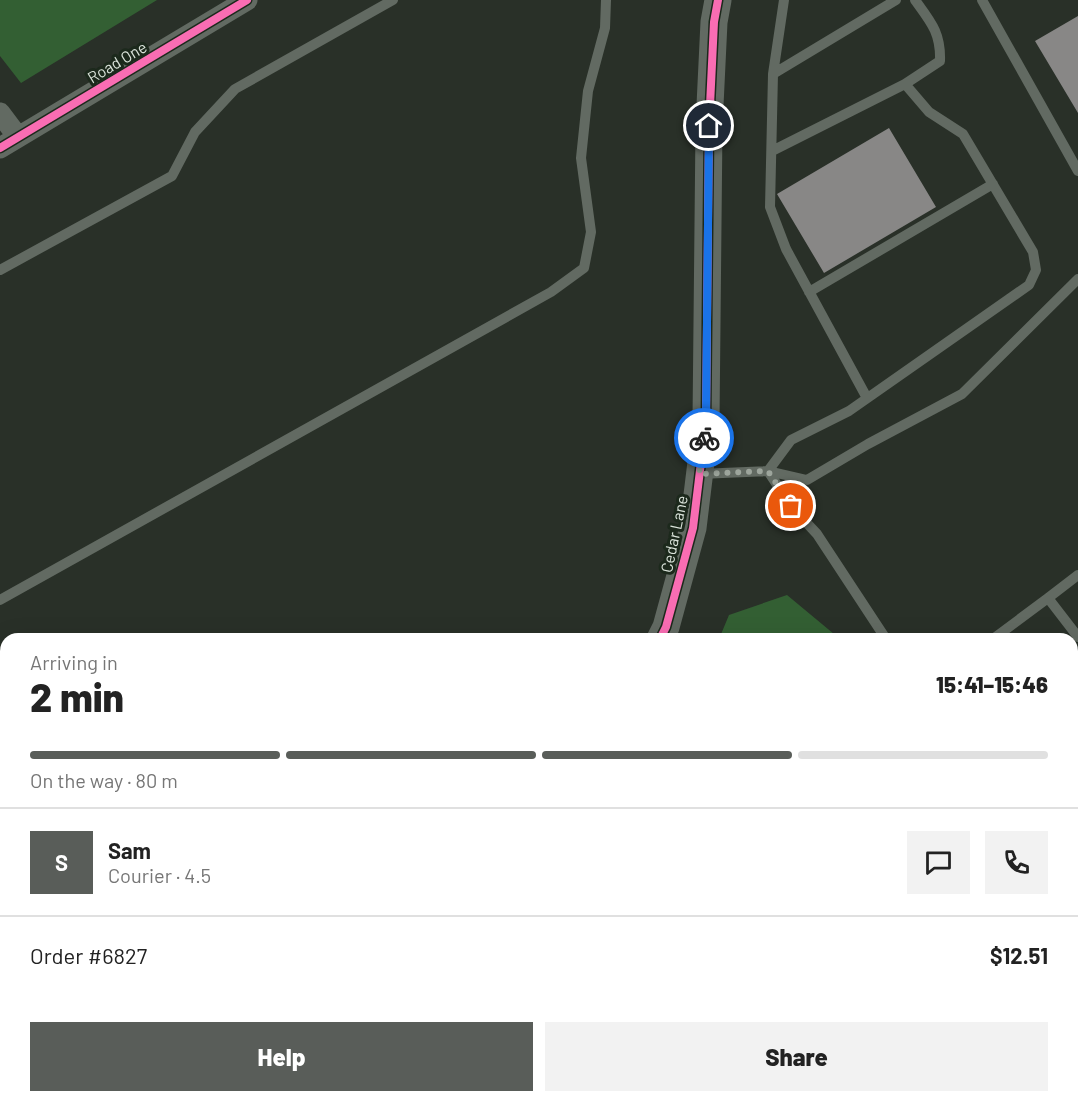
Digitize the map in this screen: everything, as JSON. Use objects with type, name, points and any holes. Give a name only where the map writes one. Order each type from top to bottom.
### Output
[{"type":"street","name":"Road One","points":[[9,143],[247,0]]},
{"type":"street","name":"Cedar Lane","points":[[663,633],[693,528],[706,421],[709,126],[714,22],[718,0]]},
{"type":"street","points":[[0,113],[9,143]]},
{"type":"lane","points":[[0,270],[172,176],[195,132],[235,89],[393,0]]},
{"type":"lane","points":[[0,600],[551,292],[584,268],[591,232],[581,158],[588,92],[605,28],[606,0]]},
{"type":"lane","points":[[784,0],[773,74],[770,207],[786,249],[867,398]]},
{"type":"lane","points":[[773,74],[896,0]]},
{"type":"lane","points":[[772,151],[905,84],[940,62],[941,45],[935,28],[915,0]]},
{"type":"lane","points":[[982,0],[1078,171]]},
{"type":"lane","points":[[768,471],[791,440],[849,411],[1029,285],[1036,270],[1032,252],[963,134],[929,112],[905,84]]},
{"type":"lane","points":[[809,292],[993,184]]},
{"type":"lane","points":[[699,474],[768,471],[807,480],[868,444],[962,394],[1078,279]]},
{"type":"lane","points":[[768,471],[791,506],[817,534],[882,633]]},
{"type":"lane","points":[[1001,633],[1078,575]]},
{"type":"lane","points":[[1048,598],[1075,633]]},
{"type":"green space","points":[[0,0],[157,0],[21,83],[0,56]]},
{"type":"green space","points":[[787,595],[833,633],[722,633],[729,615]]},
{"type":"building","points":[[1078,16],[1078,113],[1035,41]]},
{"type":"building","points":[[889,128],[936,207],[824,273],[777,194]]},
{"type":"cycle path","points":[[0,148],[247,0]]},
{"type":"cycle path","points":[[663,633],[693,528],[706,421],[709,126],[714,22],[718,0]]},
{"type":"way so far","points":[[704,438],[699,474],[768,471],[791,506]]},
{"type":"route","points":[[704,438],[709,126]]}]
